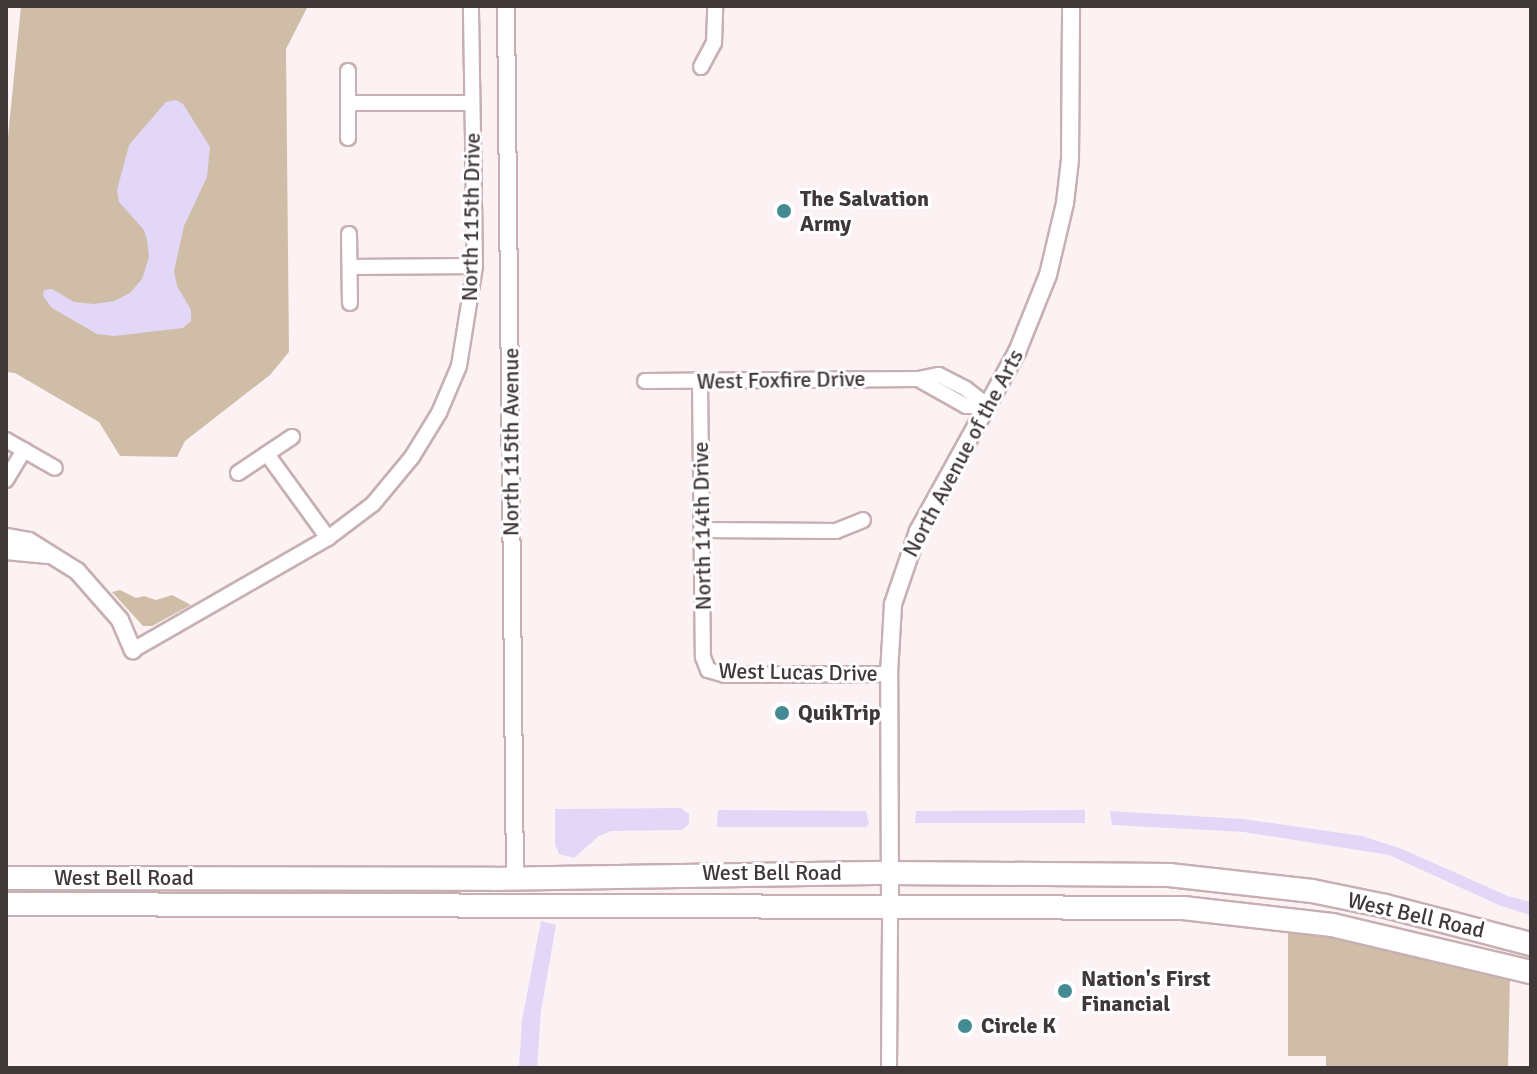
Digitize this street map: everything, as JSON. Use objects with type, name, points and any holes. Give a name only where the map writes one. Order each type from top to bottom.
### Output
[{"type":"main road","name":"West Bell Road","points":[[6,878],[890,873],[1169,875],[1242,882],[1385,906],[1531,944]]},
{"type":"main road","points":[[341,906],[368,893],[499,892],[512,885],[515,877]]},
{"type":"main road","points":[[12,904],[58,892],[137,892],[149,878]]},
{"type":"main road","points":[[194,905],[207,891],[292,889],[319,878]]},
{"type":"main road","name":"West Bell Road","points":[[12,904],[1183,908],[1268,915],[1386,935],[1531,972]]},
{"type":"street","name":"North 115th Drive","points":[[133,650],[328,538],[373,504],[412,457],[439,413],[459,366],[475,266],[471,6]]},
{"type":"street","name":"North 115th Avenue","points":[[506,6],[515,877]]},
{"type":"street","points":[[701,67],[714,43],[715,6]]},
{"type":"street","name":"North Avenue of the Arts","points":[[890,906],[889,674],[893,604],[918,531],[988,406],[1035,313],[1062,222],[1072,138],[1071,6]]},
{"type":"street","points":[[348,71],[348,138]]},
{"type":"street","points":[[348,103],[472,103]]},
{"type":"street","points":[[349,234],[350,303]]},
{"type":"street","points":[[350,267],[475,266]]},
{"type":"street","name":"West Foxfire Drive","points":[[645,381],[918,379],[939,375],[966,389],[988,406]]},
{"type":"street","name":"North 114th Drive","points":[[700,380],[703,657],[708,670]]},
{"type":"street","points":[[238,473],[292,437]]},
{"type":"street","points":[[6,440],[55,468]]},
{"type":"street","points":[[6,480],[24,450]]},
{"type":"street","points":[[267,454],[328,538]]},
{"type":"street","points":[[702,530],[836,531],[863,520]]},
{"type":"street","points":[[6,537],[29,541],[77,571],[120,620],[133,650]]},
{"type":"street","points":[[6,551],[53,555]]},
{"type":"street","name":"West Lucas Drive","points":[[708,670],[725,675],[889,674]]},
{"type":"street","points":[[889,1068],[890,906]]},
{"type":"shaded area","points":[[21,6],[308,6],[286,49],[289,352],[270,375],[185,441],[177,457],[120,456],[99,422],[15,373],[6,372],[6,157]]},
{"type":"shaded area","points":[[176,100],[183,104],[210,147],[207,177],[184,226],[174,271],[177,286],[191,310],[191,321],[183,328],[114,336],[97,334],[52,308],[43,296],[44,290],[52,289],[74,302],[94,304],[114,301],[130,293],[142,279],[149,257],[147,240],[144,230],[119,202],[117,190],[129,145],[166,102]]},
{"type":"shaded area","points":[[120,590],[136,598],[144,596],[156,600],[172,595],[191,605],[152,626],[143,626],[112,592]]},
{"type":"shaded area","points":[[681,808],[689,814],[689,824],[682,830],[611,831],[599,836],[574,858],[559,854],[555,844],[555,809]]},
{"type":"shaded area","points":[[718,810],[866,811],[869,824],[866,827],[717,827]]},
{"type":"shaded area","points":[[1085,810],[1085,823],[915,823],[916,811]]},
{"type":"shaded area","points":[[1110,811],[1243,819],[1362,836],[1402,849],[1508,896],[1531,902],[1531,915],[1501,906],[1389,855],[1244,832],[1112,825]]},
{"type":"shaded area","points":[[541,921],[556,925],[541,1011],[537,1068],[519,1068],[522,1020]]},
{"type":"shaded area","points":[[1288,927],[1384,945],[1510,976],[1508,1068],[1326,1068],[1326,1056],[1288,1056]]},
{"type":"place","name":"The Salvation Army","points":[[784,211]]},
{"type":"place","name":"QuikTrip","points":[[782,713]]},
{"type":"place","name":"Nation's First Financial","points":[[1065,991]]},
{"type":"place","name":"Circle K","points":[[965,1026]]}]
